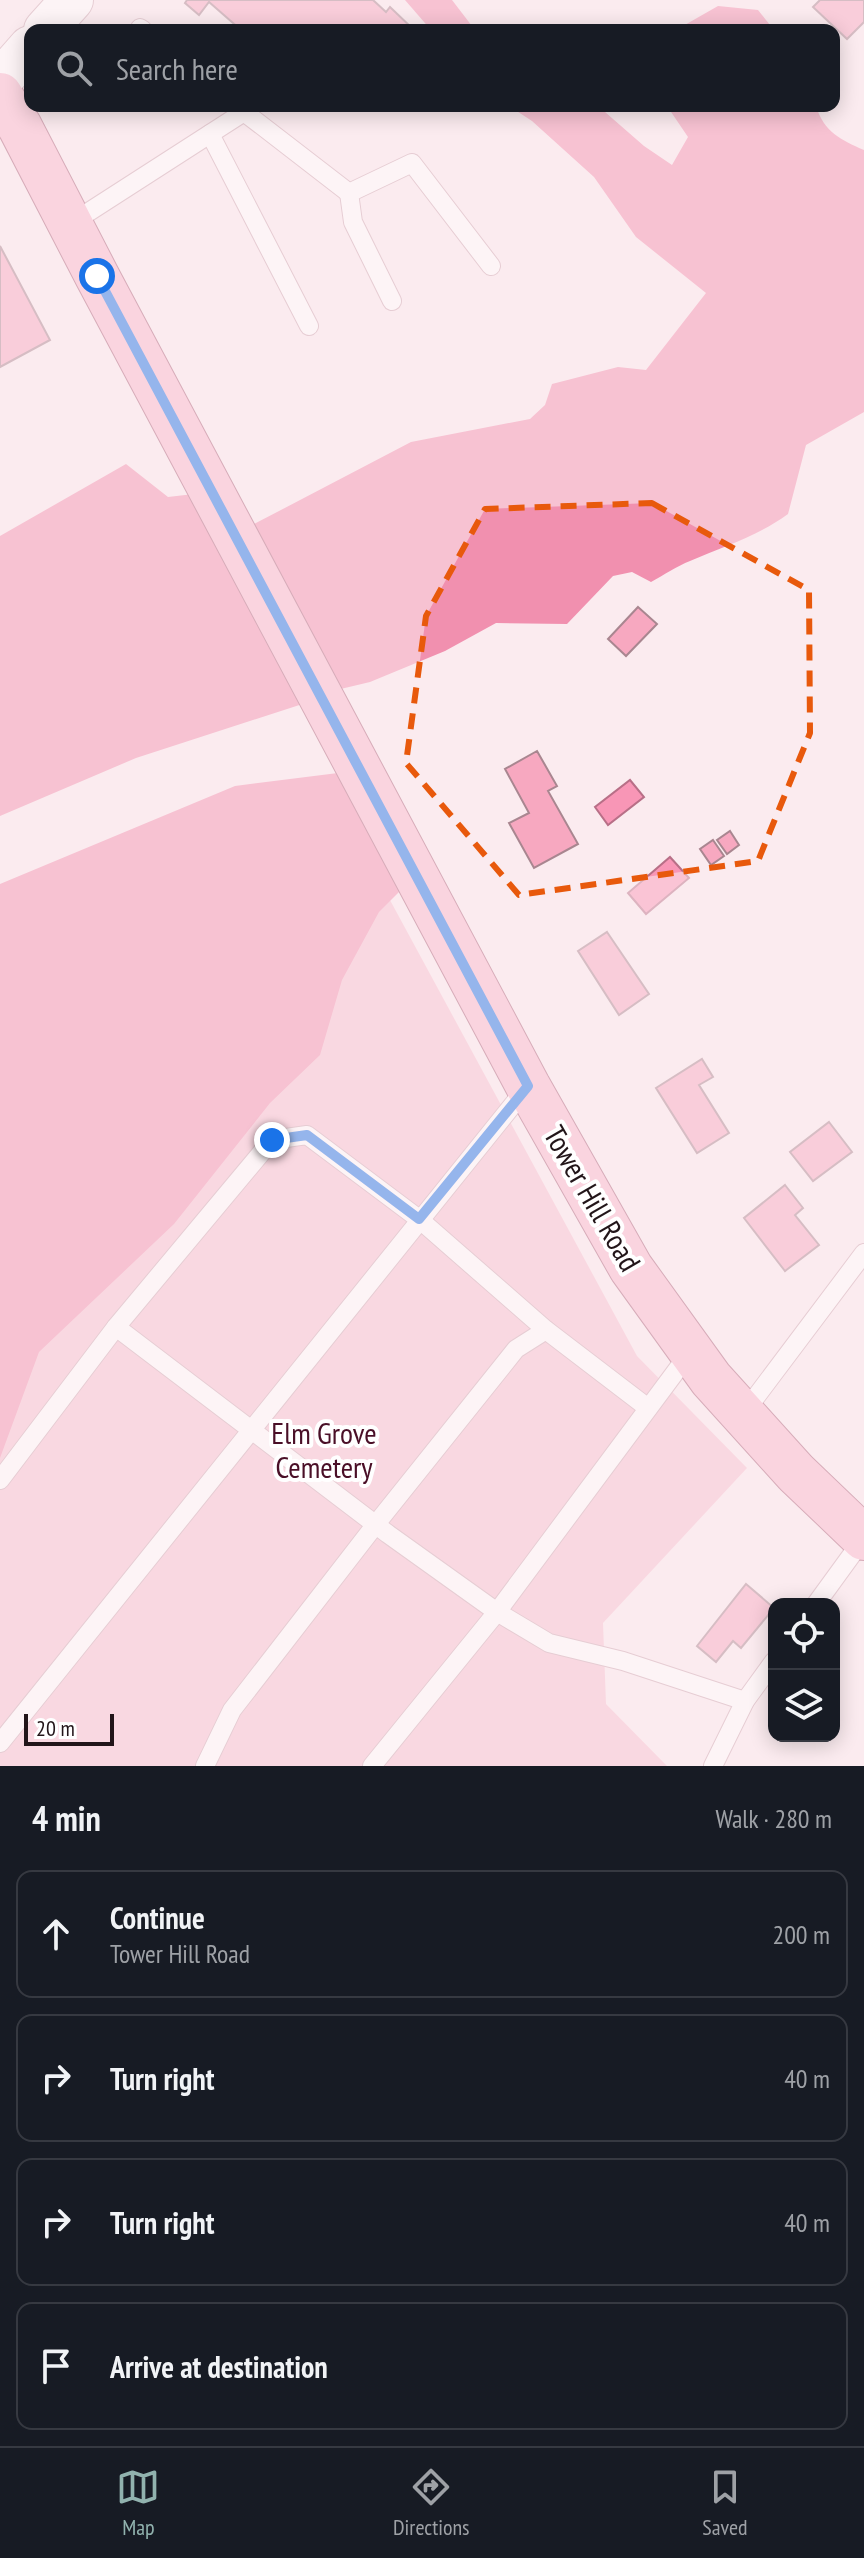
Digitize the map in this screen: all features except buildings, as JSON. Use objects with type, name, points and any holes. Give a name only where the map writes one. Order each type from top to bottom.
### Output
[{"type":"main road","name":"Tower Hill Road","points":[[0,95],[20,127],[528,1086],[631,1268],[711,1379],[796,1473],[864,1538]]},
{"type":"street","points":[[50,24],[72,0]]},
{"type":"street","points":[[0,81],[24,54]]},
{"type":"lane","points":[[70,224],[210,134],[236,112]]},
{"type":"lane","points":[[244,112],[349,193],[353,222],[392,301]]},
{"type":"lane","points":[[210,134],[309,326]]},
{"type":"lane","points":[[349,193],[412,163],[491,266]]},
{"type":"lane","points":[[0,1743],[528,1086]]},
{"type":"lane","points":[[0,1480],[116,1327],[272,1140],[307,1135],[419,1219],[546,1330],[648,1408]]},
{"type":"lane","points":[[743,1414],[864,1253]]},
{"type":"lane","points":[[116,1327],[376,1524],[497,1612],[549,1643],[623,1661],[745,1701]]},
{"type":"lane","points":[[205,1766],[232,1710],[376,1524],[516,1349],[546,1330]]},
{"type":"lane","points":[[372,1766],[497,1612],[691,1351]]},
{"type":"lane","points":[[820,1598],[864,1538]]},
{"type":"lane","points":[[713,1766],[745,1701],[768,1669]]},
{"type":"highlighted area","points":[[652,503],[809,590],[810,733],[758,861],[519,895],[406,763],[426,616],[485,509]]},
{"type":"green space","name":"Elm Grove Cemetery","points":[[371,865],[637,1356],[747,1468],[603,1623],[606,1704],[667,1766],[0,1766],[0,1350]]},
{"type":"shaded area","points":[[405,0],[452,0],[470,24],[426,24]]},
{"type":"shaded area","points":[[718,6],[758,10],[769,24],[686,24]]},
{"type":"shaded area","points":[[518,112],[605,112],[644,146],[672,165],[688,137],[671,112],[818,112],[834,134],[864,150],[864,412],[806,445],[788,514],[753,535],[685,563],[651,582],[632,572],[613,576],[567,624],[496,623],[445,651],[370,682],[328,692],[321,698],[136,758],[0,816],[0,536],[126,464],[168,497],[211,492],[237,533],[411,442],[530,419],[545,405],[552,384],[618,367],[646,370],[706,293],[636,237],[594,177]]},
{"type":"shaded area","points":[[354,771],[417,874],[379,912],[342,980],[320,1055],[270,1103],[174,1224],[39,1352],[0,1458],[0,884],[235,786]]},
{"type":"shaded area","points":[[630,780],[644,797],[608,825],[595,807]]},
{"type":"shaded area","points":[[670,857],[689,878],[646,914],[628,893]]},
{"type":"route","points":[[97,276],[528,1086],[419,1219],[307,1135],[272,1140]]}]
